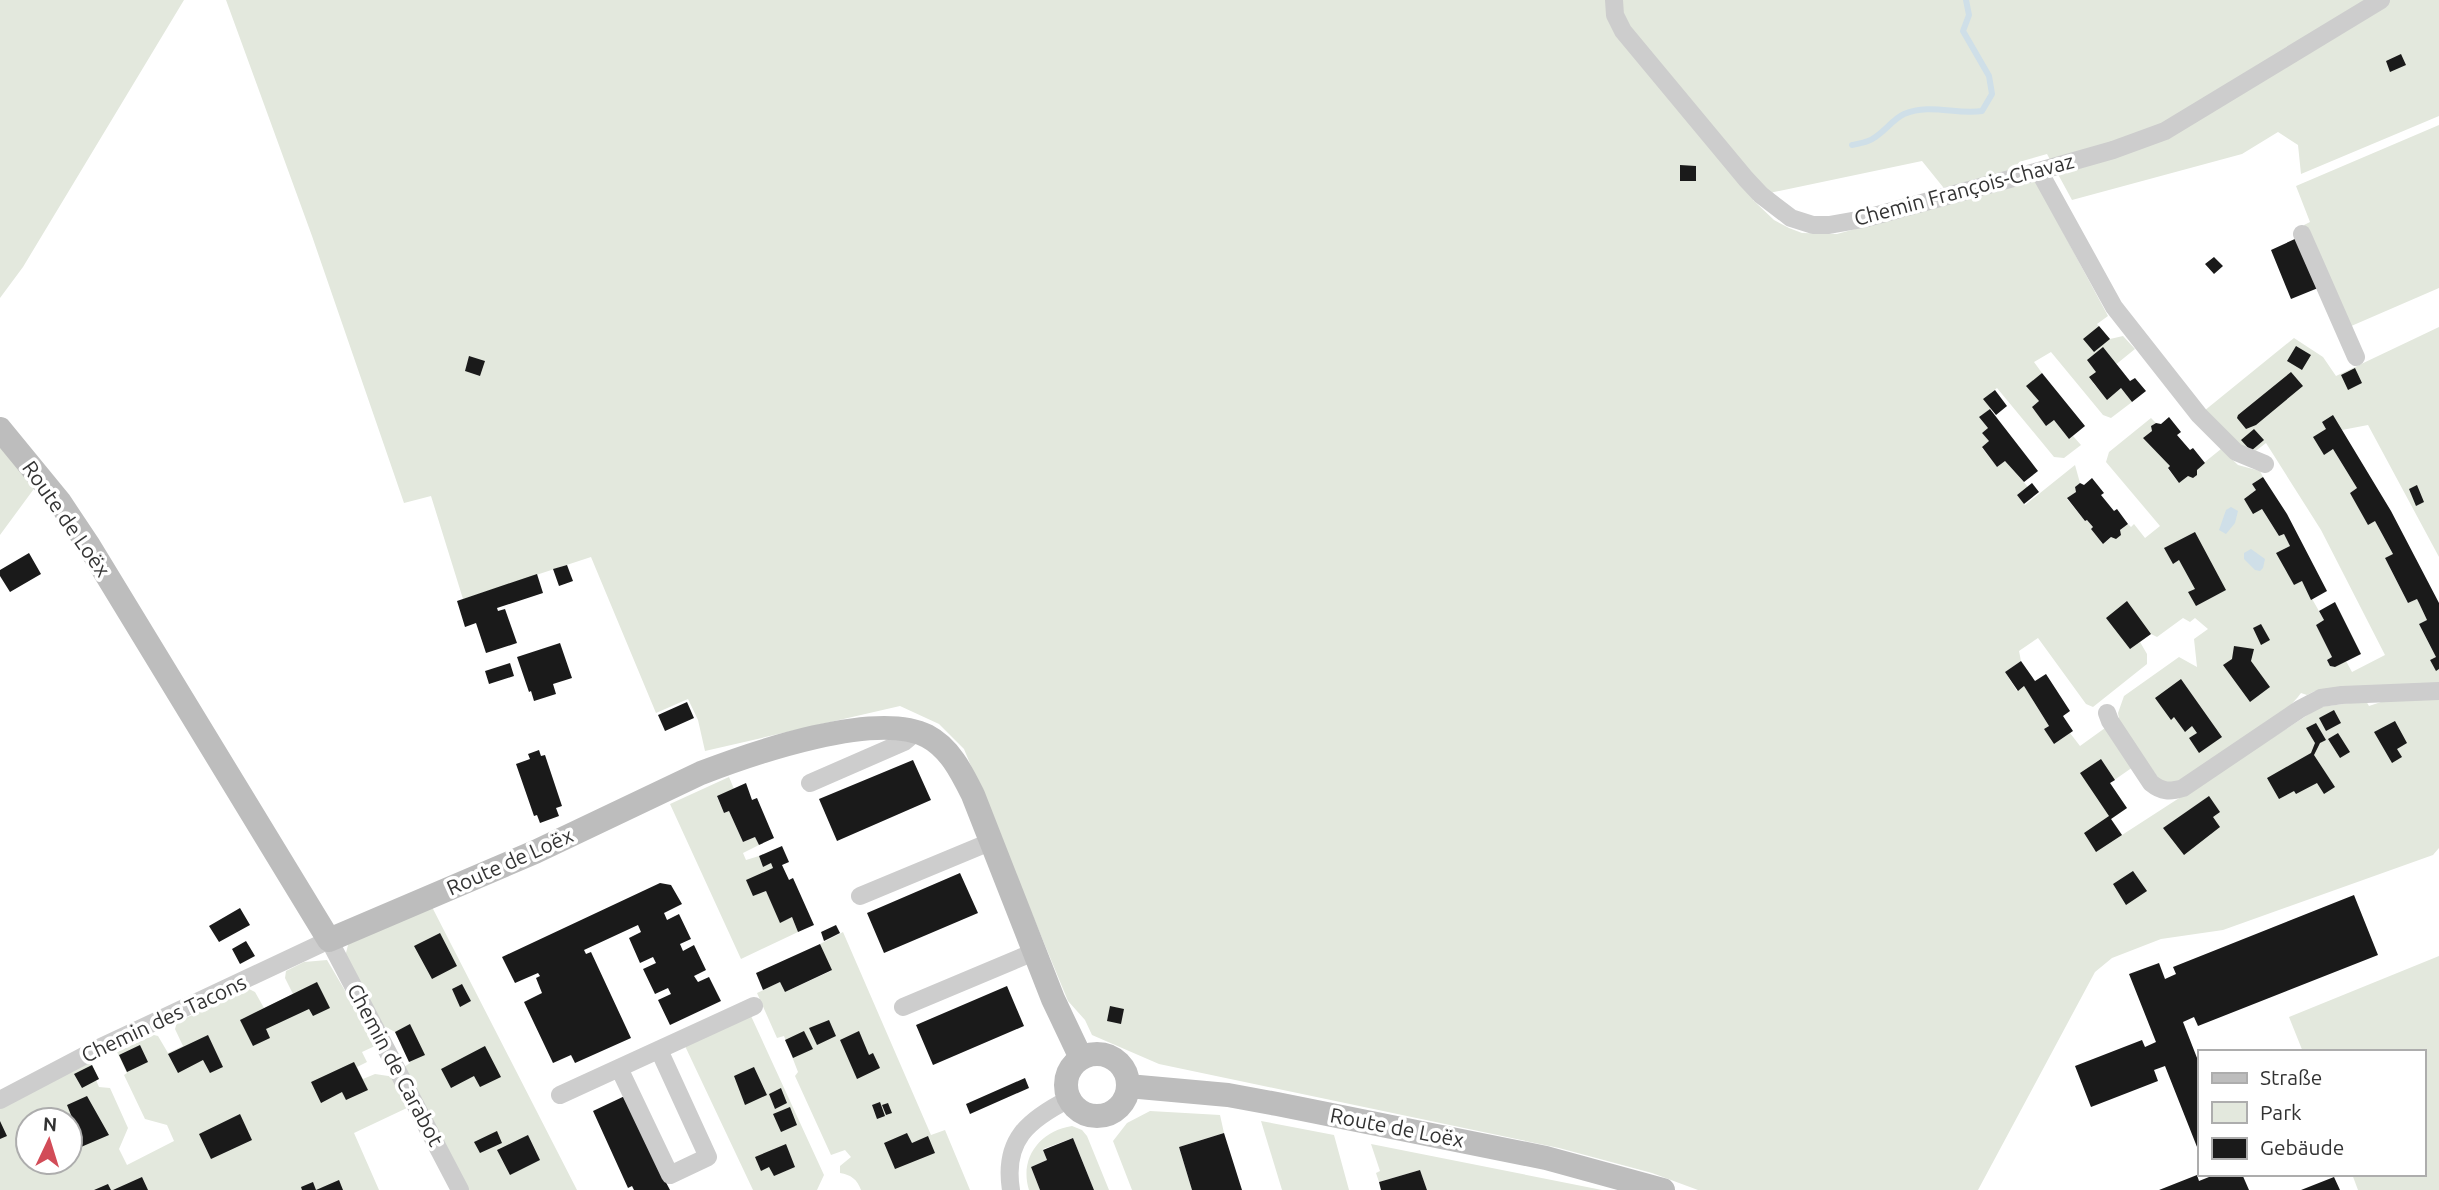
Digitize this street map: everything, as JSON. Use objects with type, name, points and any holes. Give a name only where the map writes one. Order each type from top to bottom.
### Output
[{"type":"street","name":"Chemin François-Chavaz","points":[[1614,0],[1615,15],[1623,30],[1746,179],[1761,195],[1791,218],[1821,225],[1863,219],[2039,171],[2113,150],[2165,131],[2381,0]]},
{"type":"street","points":[[2039,171],[2114,306],[2199,415],[2236,452],[2265,464]]},
{"type":"street","points":[[2302,234],[2356,357]]},
{"type":"street","name":"Route de Loëx","points":[[0,429],[59,501],[89,546],[329,940],[524,857],[701,773],[731,762],[846,731],[888,727],[916,732],[940,746],[957,766],[973,795],[1034,952],[1080,1058]]},
{"type":"street","points":[[2107,713],[2151,783],[2158,789],[2175,791],[2321,698],[2351,694],[2439,691]]},
{"type":"street","points":[[810,783],[904,742],[916,732]]},
{"type":"street","points":[[860,896],[990,842]]},
{"type":"street","name":"Chemin des Tacons","points":[[0,1100],[99,1048],[329,940]]},
{"type":"street","name":"Chemin de Carabot","points":[[329,940],[458,1189]]},
{"type":"street","points":[[903,1007],[1034,952]]},
{"type":"street","points":[[560,1096],[754,1006]]},
{"type":"street","points":[[619,1068],[670,1175],[699,1162],[708,1157],[659,1050]]},
{"type":"street","points":[[1099,1053],[1109,1056],[1124,1069],[1128,1086],[1122,1103],[1108,1114],[1090,1115],[1080,1111],[1069,1099],[1066,1082],[1068,1073],[1080,1058],[1099,1053]]},
{"type":"street","name":"Route de Loëx","points":[[1128,1086],[1202,1092],[1277,1104],[1546,1158],[1663,1190]]},
{"type":"street","points":[[1011,1190],[1009,1176],[1012,1154],[1022,1131],[1036,1118],[1069,1099]]},
{"type":"green space","points":[[0,0],[184,0],[23,267],[0,298]]},
{"type":"green space","points":[[226,0],[2439,0],[2439,116],[2301,174],[2298,145],[2278,132],[2242,154],[2072,200],[2047,154],[2019,162],[2019,171],[1947,192],[1922,161],[1774,192],[1753,200],[1774,220],[1789,228],[1802,233],[1837,234],[2035,180],[2108,316],[2097,324],[2110,339],[2123,336],[2135,349],[2093,383],[2107,399],[2121,388],[2132,402],[2111,418],[2103,415],[2051,352],[2034,362],[2042,373],[2027,386],[2039,401],[2032,407],[2046,425],[2054,420],[2069,439],[2073,436],[2081,445],[2064,458],[2054,457],[1997,388],[1984,399],[1991,409],[1979,417],[1988,428],[1982,433],[1989,441],[1982,448],[1997,467],[2005,461],[2028,487],[2017,495],[2025,505],[2075,465],[2080,483],[2075,487],[2076,492],[2067,499],[2093,527],[2091,529],[2103,544],[2128,524],[2131,527],[2134,524],[2145,538],[2160,526],[2106,462],[2109,452],[2151,418],[2156,423],[2144,438],[2170,466],[2168,469],[2179,483],[2221,449],[2238,465],[2260,471],[2263,477],[2252,484],[2256,490],[2244,499],[2253,513],[2262,509],[2279,536],[2284,534],[2290,546],[2286,569],[2294,585],[2302,581],[2324,620],[2316,625],[2332,657],[2327,660],[2330,666],[2335,667],[2346,661],[2352,672],[2385,655],[2321,530],[2266,443],[2253,453],[2232,441],[2204,411],[2294,338],[2323,357],[2336,376],[2439,327],[2439,557],[2368,425],[2342,430],[2322,422],[2326,429],[2324,454],[2333,449],[2357,488],[2350,493],[2375,521],[2393,554],[2385,558],[2408,603],[2417,599],[2427,620],[2419,624],[2436,657],[2430,660],[2436,670],[2439,669],[2439,684],[2315,691],[2307,695],[2301,693],[2261,730],[2178,781],[2169,783],[2159,779],[2120,724],[2118,713],[2124,696],[2179,657],[2197,667],[2194,639],[2208,629],[2195,618],[2190,622],[2183,618],[2157,637],[2151,634],[2140,642],[2147,654],[2147,664],[2093,707],[2086,704],[2038,638],[2019,651],[2021,661],[2005,672],[2017,691],[2024,686],[2049,726],[2044,729],[2054,744],[2070,733],[2080,746],[2105,728],[2133,767],[2110,783],[2127,808],[2111,819],[2122,835],[2320,707],[2366,701],[2369,706],[2387,700],[2439,697],[2439,848],[2433,855],[2223,930],[2161,939],[2112,958],[2095,972],[1978,1190],[1698,1190],[1652,1173],[1559,1148],[1159,1064],[1092,1035],[1085,1020],[1068,1001],[964,749],[939,724],[900,706],[705,751],[698,720],[688,699],[656,713],[591,557],[463,599],[431,496],[404,503],[312,236]]},
{"type":"green space","points":[[2439,125],[2439,288],[2349,327],[2304,225],[2310,222],[2296,186]]},
{"type":"green space","points":[[0,442],[36,486],[0,535]]},
{"type":"green space","points":[[729,777],[734,789],[717,797],[724,813],[729,811],[743,842],[755,837],[759,845],[743,853],[746,860],[759,856],[763,867],[771,863],[773,868],[761,893],[766,891],[781,922],[792,917],[798,932],[741,959],[670,804]]},
{"type":"green space","points":[[431,905],[577,1190],[468,1190],[404,1067],[410,1063],[395,1032],[382,1025],[345,957],[349,941]]},
{"type":"green space","points":[[843,932],[931,1135],[945,1130],[970,1190],[861,1190],[853,1178],[840,1173],[840,1166],[851,1157],[845,1150],[831,1155],[795,1076],[798,1072],[784,1036],[777,1038],[757,993],[780,982],[785,992],[831,971],[820,944]]},
{"type":"green space","points":[[2439,956],[2439,1190],[2358,1190],[2353,1176],[2425,1176],[2425,1050],[2302,1050],[2289,1017]]},
{"type":"green space","points":[[327,960],[377,1045],[362,1052],[367,1062],[357,1067],[363,1079],[375,1074],[395,1077],[409,1107],[354,1133],[379,1190],[0,1190],[0,1105],[85,1062],[92,1065],[99,1079],[96,1080],[99,1087],[110,1088],[128,1128],[119,1149],[127,1165],[174,1141],[167,1125],[145,1119],[124,1075],[127,1073],[117,1052],[154,1035],[158,1036],[168,1053],[183,1046],[175,1029],[177,1022],[249,989],[255,992],[264,1008],[293,994],[285,978],[286,971],[304,962]]},
{"type":"green space","points":[[751,1016],[824,1175],[817,1190],[753,1190],[685,1046]]},
{"type":"green space","points":[[1150,1111],[1220,1115],[1224,1133],[1179,1147],[1192,1190],[1132,1190],[1113,1141],[1127,1123]]},
{"type":"green space","points":[[1261,1121],[1334,1135],[1349,1190],[1282,1190]]},
{"type":"green space","points":[[1072,1126],[1082,1130],[1087,1136],[1109,1190],[1094,1190],[1073,1138],[1043,1149],[1047,1160],[1031,1167],[1040,1190],[1029,1190],[1027,1167],[1035,1148],[1050,1134]]},
{"type":"green space","points":[[1371,1144],[1602,1190],[1427,1190],[1420,1170],[1379,1182],[1376,1173],[1380,1171]]},
{"type":"shaded area","points":[[2231,507],[2238,511],[2235,523],[2226,534],[2219,530],[2226,510]]},
{"type":"shaded area","points":[[2251,549],[2265,559],[2260,571],[2255,570],[2244,559],[2244,553]]},
{"type":"building","points":[[2401,54],[2406,65],[2390,72],[2386,61]]},
{"type":"building","points":[[1680,165],[1696,166],[1696,181],[1680,181]]},
{"type":"building","points":[[2297,238],[2318,288],[2291,299],[2271,250]]},
{"type":"building","points":[[2214,257],[2223,266],[2214,274],[2205,264]]},
{"type":"building","points":[[2099,326],[2110,339],[2094,352],[2083,339]]},
{"type":"building","points":[[2296,346],[2311,355],[2302,370],[2287,361]]},
{"type":"building","points":[[2103,347],[2130,381],[2135,378],[2146,391],[2132,402],[2121,388],[2107,400],[2089,377],[2096,372],[2087,360]]},
{"type":"building","points":[[469,356],[485,361],[480,376],[465,371]]},
{"type":"building","points":[[2355,368],[2362,383],[2348,390],[2341,375]]},
{"type":"building","points":[[2291,372],[2303,386],[2256,425],[2246,429],[2237,418],[2238,415]]},
{"type":"building","points":[[2042,373],[2085,426],[2069,439],[2054,420],[2046,426],[2032,407],[2039,401],[2026,386]]},
{"type":"building","points":[[1995,390],[2007,406],[1996,415],[1983,399]]},
{"type":"building","points":[[1990,409],[2038,471],[2024,482],[2005,461],[1997,467],[1982,447],[1989,441],[1982,433],[1988,428],[1979,417]]},
{"type":"building","points":[[2333,415],[2391,511],[2439,603],[2439,669],[2436,671],[2430,660],[2436,657],[2419,624],[2427,620],[2417,599],[2408,603],[2385,558],[2393,554],[2375,521],[2368,525],[2350,493],[2357,488],[2333,449],[2324,455],[2313,437],[2326,429],[2322,422]]},
{"type":"building","points":[[2169,417],[2181,432],[2177,435],[2190,450],[2193,448],[2205,463],[2197,470],[2197,475],[2193,478],[2188,476],[2179,483],[2168,468],[2170,466],[2143,438],[2152,431],[2151,426],[2161,424]]},
{"type":"building","points":[[2254,429],[2264,440],[2251,451],[2241,440]]},
{"type":"building","points":[[2263,477],[2287,514],[2327,591],[2311,600],[2302,581],[2294,585],[2276,553],[2290,546],[2284,534],[2279,536],[2262,509],[2253,514],[2244,499],[2256,490],[2252,484]]},
{"type":"building","points":[[2092,478],[2104,493],[2101,495],[2114,511],[2117,509],[2128,524],[2120,530],[2121,535],[2116,539],[2111,537],[2103,544],[2091,529],[2093,527],[2067,498],[2076,492],[2075,487],[2080,483],[2084,485]]},
{"type":"building","points":[[2032,483],[2039,492],[2024,504],[2017,495]]},
{"type":"building","points":[[2417,485],[2424,502],[2416,506],[2409,489]]},
{"type":"building","points":[[2195,532],[2226,590],[2196,606],[2188,592],[2195,589],[2179,560],[2173,564],[2164,548]]},
{"type":"building","points":[[29,553],[41,574],[10,592],[0,576],[0,570]]},
{"type":"building","points":[[567,565],[573,581],[559,586],[553,569]]},
{"type":"building","points":[[537,574],[543,593],[497,608],[498,611],[505,609],[517,643],[486,653],[476,623],[465,627],[457,601]]},
{"type":"building","points":[[2127,601],[2151,634],[2130,649],[2106,618]]},
{"type":"building","points":[[2335,602],[2361,654],[2335,667],[2330,666],[2327,660],[2332,657],[2316,625],[2324,620],[2319,611]]},
{"type":"building","points":[[2261,624],[2270,640],[2261,645],[2253,628]]},
{"type":"building","points":[[560,643],[572,678],[553,684],[556,694],[534,701],[517,657]]},
{"type":"building","points":[[2234,646],[2254,649],[2251,661],[2270,687],[2250,702],[2223,665],[2232,659]]},
{"type":"building","points":[[2021,661],[2035,681],[2046,674],[2070,711],[2063,716],[2073,731],[2054,744],[2044,729],[2049,726],[2024,686],[2018,691],[2005,672]]},
{"type":"building","points":[[510,663],[514,676],[489,684],[485,671]]},
{"type":"building","points":[[2181,679],[2222,737],[2199,753],[2189,738],[2197,733],[2192,726],[2185,732],[2174,717],[2171,720],[2155,698]]},
{"type":"building","points":[[687,702],[694,718],[665,731],[658,715]]},
{"type":"building","points":[[2334,710],[2341,723],[2326,731],[2319,718]]},
{"type":"building","points":[[2395,721],[2407,743],[2397,749],[2402,757],[2392,763],[2374,732]]},
{"type":"building","points":[[2316,723],[2326,740],[2320,743],[2314,755],[2335,787],[2324,794],[2317,783],[2279,799],[2267,778],[2311,753],[2315,743],[2306,728]]},
{"type":"building","points":[[2338,733],[2350,752],[2340,758],[2328,739]]},
{"type":"building","points":[[539,750],[541,756],[545,755],[562,806],[556,808],[559,816],[540,823],[537,815],[534,816],[516,764],[530,759],[528,754]]},
{"type":"building","points":[[2101,759],[2115,780],[2110,783],[2127,808],[2111,819],[2122,835],[2096,852],[2084,833],[2109,816],[2080,773]]},
{"type":"building","points":[[913,760],[931,800],[837,841],[819,799]]},
{"type":"building","points":[[746,783],[752,800],[757,798],[774,838],[759,845],[755,837],[743,842],[729,811],[724,813],[717,796]]},
{"type":"building","points":[[2209,796],[2220,812],[2213,817],[2220,827],[2184,855],[2163,828]]},
{"type":"building","points":[[782,846],[789,862],[782,865],[789,880],[793,878],[814,925],[798,932],[792,917],[780,923],[766,891],[753,896],[746,880],[773,868],[771,863],[763,867],[759,856]]},
{"type":"building","points":[[2133,871],[2147,891],[2126,905],[2113,884]]},
{"type":"building","points":[[960,873],[978,913],[884,953],[867,913]]},
{"type":"building","points":[[660,883],[671,885],[682,904],[664,913],[667,920],[679,914],[691,939],[680,944],[683,951],[694,945],[706,970],[694,976],[698,982],[709,977],[721,1001],[670,1025],[658,1000],[671,994],[668,988],[655,994],[643,969],[656,963],[653,957],[640,963],[629,938],[641,932],[638,925],[584,950],[586,954],[591,952],[631,1038],[575,1063],[571,1055],[553,1063],[524,1002],[542,993],[536,978],[540,976],[538,973],[515,983],[502,957]]},
{"type":"building","points":[[2354,895],[2378,955],[2198,1026],[2194,1017],[2183,1022],[2198,1060],[2198,1149],[2165,1066],[2154,1070],[2158,1081],[2091,1107],[2075,1066],[2142,1040],[2145,1047],[2156,1042],[2129,974],[2159,963],[2165,979],[2176,974],[2173,967]]},
{"type":"building","points":[[240,908],[250,925],[219,942],[209,926]]},
{"type":"building","points":[[836,925],[840,933],[824,941],[821,932]]},
{"type":"building","points":[[440,933],[457,966],[432,979],[414,946]]},
{"type":"building","points":[[246,941],[255,956],[240,964],[232,949]]},
{"type":"building","points":[[820,944],[832,970],[785,992],[780,982],[763,990],[756,973]]},
{"type":"building","points":[[317,982],[330,1008],[313,1016],[309,1009],[266,1029],[270,1038],[253,1046],[240,1020]]},
{"type":"building","points":[[462,984],[471,1001],[460,1007],[452,989]]},
{"type":"building","points":[[1007,986],[1024,1026],[933,1065],[916,1025]]},
{"type":"building","points":[[1110,1006],[1124,1009],[1121,1024],[1107,1021]]},
{"type":"building","points":[[829,1020],[836,1036],[817,1045],[809,1028]]},
{"type":"building","points":[[410,1024],[425,1055],[409,1062],[395,1032]]},
{"type":"building","points":[[804,1031],[813,1049],[793,1058],[785,1040]]},
{"type":"building","points":[[859,1031],[869,1055],[873,1053],[880,1068],[857,1079],[840,1040]]},
{"type":"building","points":[[208,1035],[223,1067],[210,1073],[203,1060],[178,1073],[168,1054]]},
{"type":"building","points":[[140,1045],[148,1062],[127,1072],[119,1055]]},
{"type":"building","points":[[485,1046],[501,1077],[480,1087],[474,1076],[451,1088],[441,1069]]},
{"type":"building","points":[[354,1062],[368,1090],[346,1100],[342,1092],[321,1103],[311,1082]]},
{"type":"building","points":[[92,1065],[99,1079],[82,1088],[74,1074]]},
{"type":"building","points":[[754,1067],[767,1095],[745,1105],[734,1076]]},
{"type":"building","points":[[1025,1078],[1029,1088],[970,1114],[966,1104]]},
{"type":"building","points":[[781,1088],[787,1103],[775,1109],[769,1094]]},
{"type":"building","points":[[629,1094],[670,1190],[634,1190],[632,1186],[628,1188],[593,1111]]},
{"type":"building","points":[[87,1096],[109,1135],[84,1146],[84,1106],[67,1105]]},
{"type":"building","points":[[880,1102],[885,1116],[877,1119],[872,1105]]},
{"type":"building","points":[[888,1103],[892,1113],[886,1115],[882,1105]]},
{"type":"building","points":[[790,1107],[797,1125],[781,1132],[773,1114]]},
{"type":"building","points":[[240,1114],[252,1140],[211,1159],[199,1134]]},
{"type":"building","points":[[0,1121],[7,1136],[0,1139]]},
{"type":"building","points":[[497,1131],[502,1143],[480,1153],[474,1142]]},
{"type":"building","points":[[907,1133],[912,1143],[928,1136],[935,1153],[895,1169],[884,1143]]},
{"type":"building","points":[[1224,1133],[1242,1190],[1192,1190],[1179,1147]]},
{"type":"building","points":[[528,1135],[540,1160],[510,1175],[497,1150]]},
{"type":"building","points":[[1073,1138],[1094,1190],[1040,1190],[1031,1167],[1047,1160],[1043,1150]]},
{"type":"building","points":[[786,1144],[795,1167],[774,1176],[769,1167],[761,1171],[755,1157]]},
{"type":"building","points":[[1420,1170],[1427,1190],[1381,1190],[1379,1182]]},
{"type":"building","points":[[2197,1175],[2199,1181],[2209,1177],[2243,1176],[2249,1190],[2159,1190]]},
{"type":"building","points":[[142,1177],[148,1190],[113,1190]]},
{"type":"building","points":[[2334,1177],[2340,1190],[2301,1190]]},
{"type":"building","points":[[339,1180],[343,1190],[316,1190]]},
{"type":"building","points":[[313,1182],[316,1190],[302,1190],[301,1187]]},
{"type":"building","points":[[108,1184],[111,1190],[94,1190]]},
{"type":"waterway","points":[[1852,145],[1873,139],[1899,117],[1914,111],[1982,111],[1992,94],[1989,76],[1963,31],[1969,15],[1966,0]]}]
